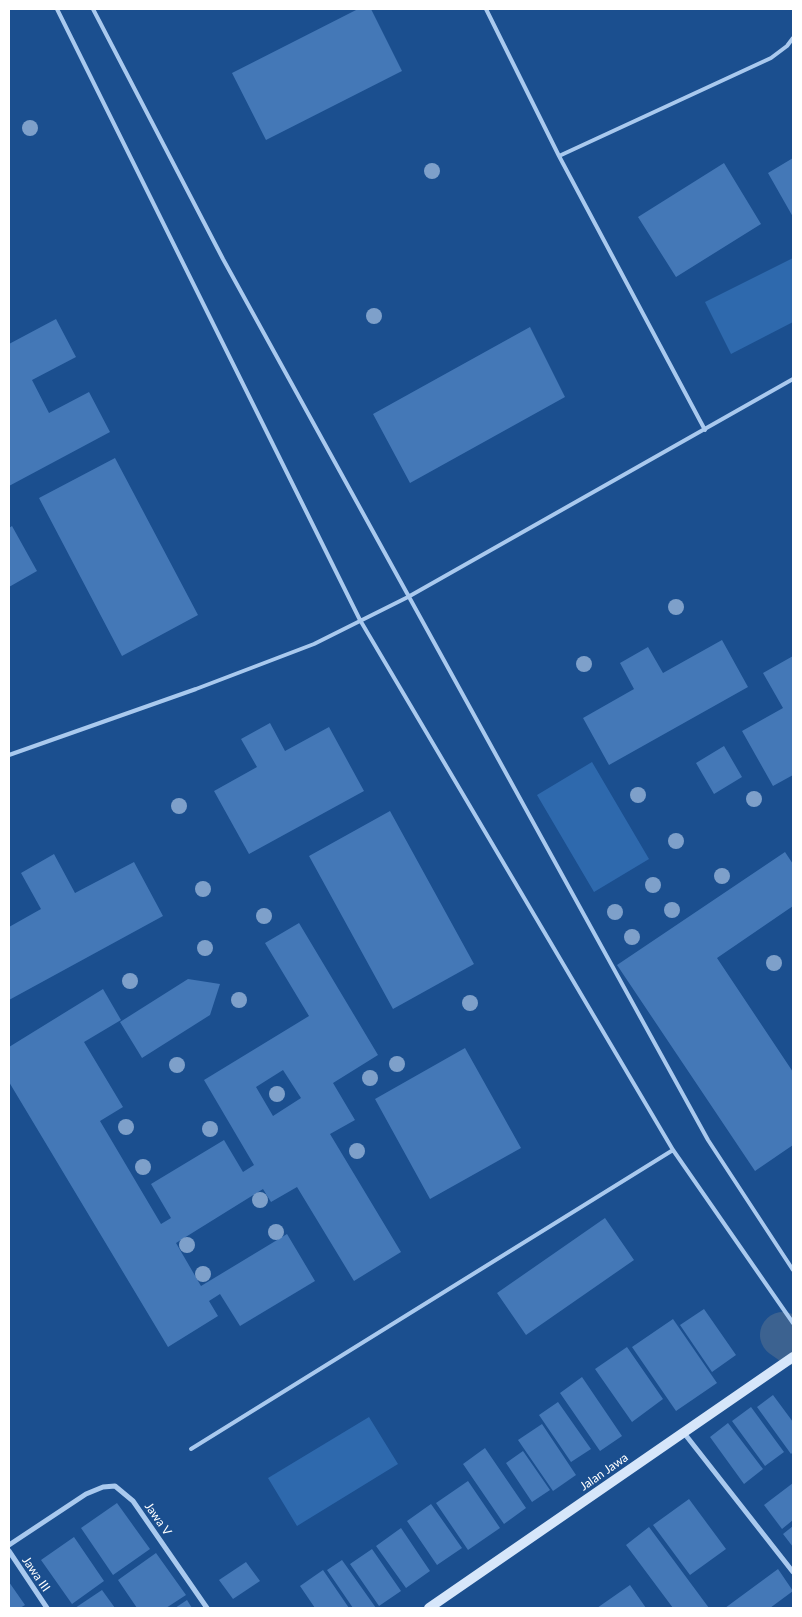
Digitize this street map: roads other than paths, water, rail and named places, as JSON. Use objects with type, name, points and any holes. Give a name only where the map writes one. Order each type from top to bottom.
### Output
[{"type":"main road","name":"Jalan Jawa","points":[[429,1608],[793,1357]]},
{"type":"street","points":[[684,1433],[793,1572]]},
{"type":"street","name":"Jawa V","points":[[9,1545],[71,1504],[103,1487],[115,1486],[133,1501],[208,1608]]},
{"type":"street","name":"Jawa III","points":[[9,1551],[47,1608]]},
{"type":"lane","points":[[57,9],[188,277],[360,620],[673,1150],[793,1323]]},
{"type":"lane","points":[[93,9],[223,259],[708,1140],[793,1270]]},
{"type":"lane","points":[[486,9],[559,156],[705,430]]},
{"type":"lane","points":[[559,156],[771,58],[793,38]]},
{"type":"lane","points":[[9,756],[196,690],[314,644],[408,597],[793,379]]},
{"type":"lane","points":[[191,1449],[673,1150]]},
{"type":"waterway","points":[[783,1335],[793,1342]]}]
